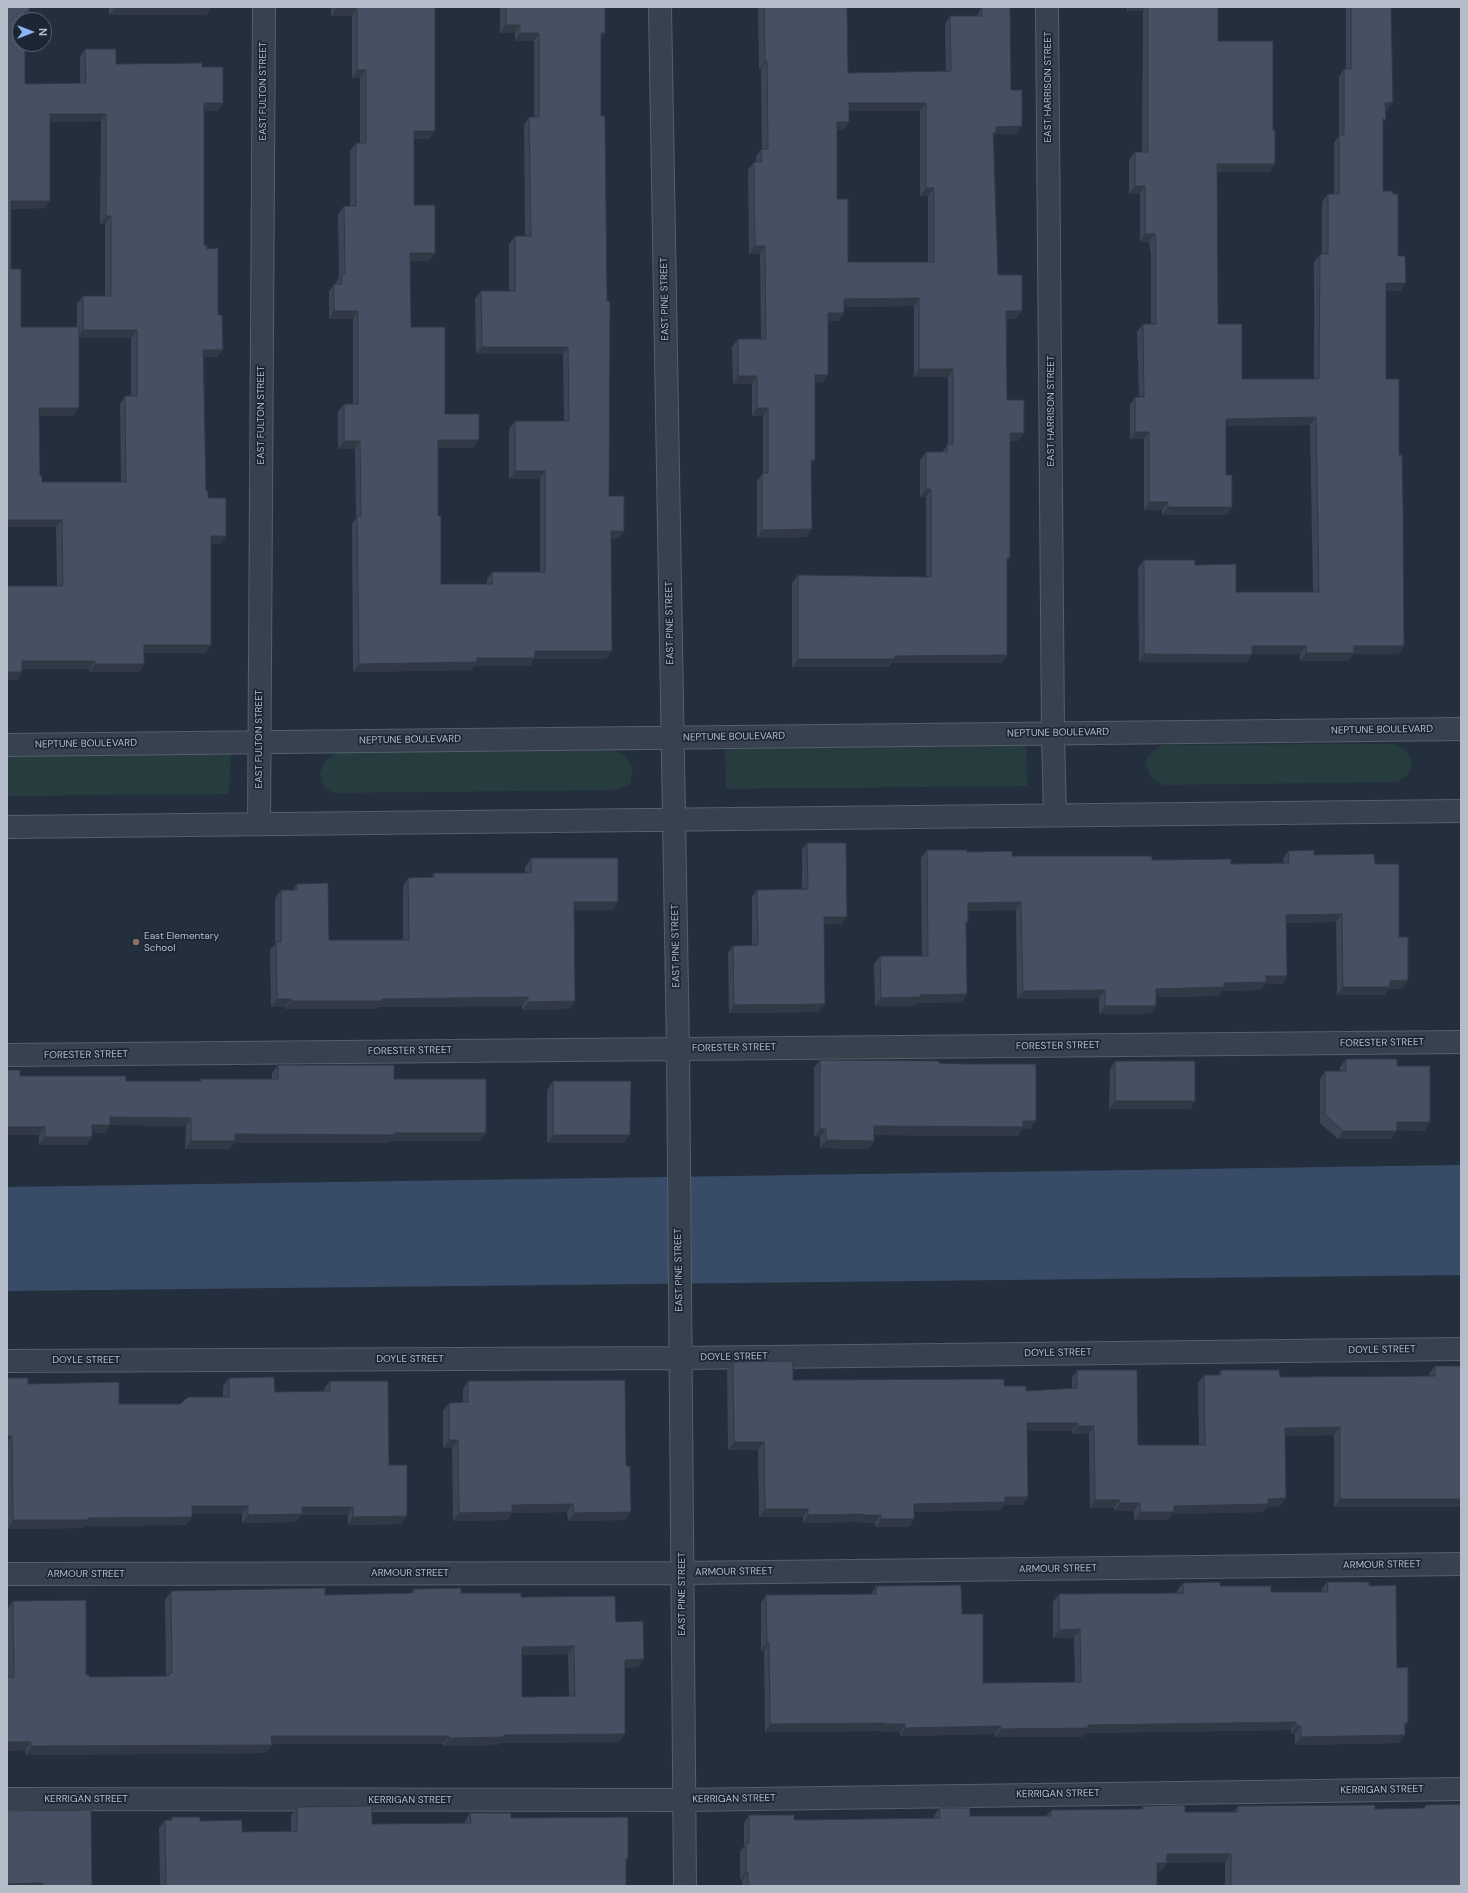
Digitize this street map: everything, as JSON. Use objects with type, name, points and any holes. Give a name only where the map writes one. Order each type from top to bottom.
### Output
[{"type":"street","name":"EAST FULTON STREET","points":[[259,824],[264,7]]},
{"type":"street","name":"EAST PINE STREET","points":[[660,7],[678,1049],[684,1886]]},
{"type":"street","name":"EAST HARRISON STREET","points":[[1047,7],[1055,815]]},
{"type":"street","name":"NEPTUNE BOULEVARD","points":[[7,745],[1461,729]]},
{"type":"street","points":[[7,827],[1461,811]]},
{"type":"street","name":"FORESTER STREET","points":[[7,1055],[1461,1042]]},
{"type":"street","name":"DOYLE STREET","points":[[7,1360],[680,1358],[1461,1349]]},
{"type":"street","name":"ARMOUR STREET","points":[[7,1574],[682,1573],[1461,1564]]},
{"type":"street","name":"KERRIGAN STREET","points":[[7,1799],[684,1800],[1461,1788]]},
{"type":"green space","points":[[1395,744],[1407,751],[1412,761],[1409,774],[1397,782],[1163,785],[1151,777],[1146,765],[1148,755],[1162,745]]},
{"type":"green space","points":[[1026,745],[1027,786],[726,789],[725,749]]},
{"type":"green space","points":[[613,750],[625,755],[633,768],[630,784],[614,790],[335,793],[324,788],[320,774],[324,762],[335,753]]},
{"type":"green space","points":[[231,753],[229,794],[7,796],[7,756]]},
{"type":"water","points":[[1461,1165],[1461,1275],[7,1291],[7,1187]]},
{"type":"building","points":[[7,7],[29,7],[29,12],[12,12],[12,52],[25,52],[25,84],[86,83],[85,49],[116,49],[116,64],[202,63],[202,67],[223,67],[223,103],[204,103],[204,245],[207,245],[207,249],[218,248],[218,315],[222,315],[223,350],[203,350],[206,491],[208,491],[208,498],[226,498],[226,536],[211,536],[211,645],[144,645],[144,664],[95,664],[95,661],[22,661],[22,672],[7,672],[7,586],[63,586],[62,520],[7,520]],"holes":[[[50,114],[106,114],[106,216],[111,216],[111,296],[83,296],[83,330],[137,330],[137,396],[125,396],[126,482],[42,482],[42,476],[40,476],[39,408],[79,408],[79,327],[21,327],[21,269],[11,269],[11,201],[50,201]]]},
{"type":"building","points":[[336,7],[435,7],[435,131],[414,131],[414,205],[435,205],[435,253],[410,253],[411,327],[445,327],[445,414],[479,414],[479,440],[438,440],[438,516],[441,516],[441,584],[492,584],[492,572],[545,572],[545,471],[515,471],[515,421],[569,421],[568,347],[482,347],[481,291],[515,291],[515,236],[531,236],[529,117],[539,117],[539,33],[520,33],[520,25],[506,25],[506,7],[605,7],[605,33],[601,33],[601,116],[605,116],[607,301],[610,301],[609,496],[624,496],[624,531],[611,531],[612,651],[535,651],[535,658],[477,658],[477,662],[359,664],[357,516],[361,516],[360,441],[344,441],[344,404],[358,404],[358,311],[334,311],[334,284],[342,284],[342,274],[345,274],[344,206],[356,206],[356,143],[366,143],[366,70],[357,70],[357,8]]},
{"type":"building","points":[[764,7],[847,7],[848,73],[951,71],[950,16],[982,16],[982,7],[1010,7],[1011,90],[1022,90],[1022,126],[996,127],[996,133],[993,133],[998,275],[1022,275],[1022,311],[1006,311],[1007,400],[1024,400],[1024,433],[1010,433],[1010,558],[1007,558],[1007,655],[895,656],[895,659],[798,659],[798,575],[931,577],[931,489],[926,489],[926,452],[947,452],[947,444],[953,444],[953,369],[919,369],[919,298],[844,299],[844,313],[828,313],[828,375],[815,375],[815,460],[811,460],[812,529],[762,530],[762,473],[768,473],[768,408],[757,408],[757,376],[738,376],[738,339],[766,339],[765,246],[755,246],[754,162],[762,162],[761,149],[768,149],[767,61],[765,61]],"holes":[[[849,103],[926,103],[926,188],[934,188],[934,262],[848,262],[848,199],[837,199],[837,122],[849,122]]]},
{"type":"building","points":[[1148,7],[1218,7],[1218,41],[1273,41],[1273,130],[1275,130],[1275,164],[1217,164],[1218,324],[1242,324],[1242,379],[1319,379],[1320,254],[1328,254],[1328,194],[1339,194],[1339,135],[1344,135],[1344,69],[1351,69],[1351,7],[1391,7],[1393,102],[1385,103],[1386,119],[1383,119],[1383,191],[1393,191],[1393,194],[1398,194],[1398,256],[1405,256],[1406,283],[1386,283],[1386,379],[1399,379],[1399,455],[1402,455],[1403,502],[1404,646],[1354,646],[1354,653],[1306,653],[1306,646],[1252,646],[1252,655],[1144,654],[1144,560],[1195,560],[1195,565],[1236,564],[1236,592],[1319,592],[1316,417],[1226,419],[1226,475],[1232,475],[1232,507],[1168,507],[1168,502],[1149,502],[1149,432],[1135,432],[1135,397],[1144,397],[1143,324],[1156,324],[1155,234],[1145,234],[1145,186],[1135,186],[1135,152],[1148,152]]},
{"type":"building","points":[[807,843],[846,843],[847,917],[824,917],[825,1004],[734,1005],[733,946],[758,945],[757,890],[808,889]]},
{"type":"building","points":[[927,850],[967,850],[967,852],[1012,851],[1012,856],[1152,856],[1152,860],[1231,859],[1231,864],[1289,863],[1288,851],[1314,850],[1314,855],[1374,854],[1375,864],[1399,864],[1399,937],[1408,937],[1408,980],[1390,981],[1390,987],[1343,987],[1342,914],[1286,915],[1287,976],[1266,976],[1266,982],[1224,983],[1224,987],[1156,989],[1156,1006],[1105,1006],[1105,990],[1023,991],[1021,902],[968,903],[968,922],[966,922],[967,994],[881,998],[880,956],[928,956]]},
{"type":"building","points":[[531,858],[618,858],[618,902],[574,902],[575,1001],[528,1002],[528,997],[382,999],[382,1001],[291,1001],[291,999],[277,999],[276,942],[281,942],[281,890],[297,890],[297,884],[328,883],[329,940],[409,940],[408,878],[434,877],[434,873],[531,873]]},
{"type":"building","points":[[1346,1059],[1397,1059],[1397,1066],[1430,1066],[1430,1122],[1397,1122],[1397,1131],[1343,1131],[1325,1114],[1325,1071],[1346,1071]]},
{"type":"building","points":[[820,1060],[939,1061],[939,1063],[966,1064],[1036,1064],[1036,1121],[1023,1121],[1023,1127],[874,1126],[874,1141],[826,1140],[826,1129],[820,1129]]},
{"type":"building","points":[[1115,1061],[1195,1061],[1195,1101],[1115,1101]]},
{"type":"building","points":[[278,1065],[394,1065],[394,1079],[486,1079],[486,1133],[394,1133],[394,1135],[235,1134],[235,1141],[191,1141],[191,1118],[110,1117],[110,1125],[92,1125],[92,1137],[45,1137],[45,1127],[7,1127],[7,1070],[20,1070],[20,1076],[126,1076],[126,1081],[201,1081],[201,1079],[278,1079]]},
{"type":"building","points":[[553,1081],[631,1081],[630,1135],[553,1135]]},
{"type":"building","points":[[793,1361],[793,1380],[1004,1379],[1004,1386],[1026,1386],[1026,1391],[1077,1388],[1077,1370],[1137,1370],[1138,1445],[1205,1445],[1204,1375],[1221,1375],[1221,1370],[1279,1370],[1280,1377],[1435,1376],[1435,1366],[1461,1366],[1461,1499],[1340,1499],[1340,1427],[1285,1428],[1286,1498],[1268,1499],[1268,1504],[1174,1506],[1174,1512],[1140,1512],[1140,1503],[1120,1503],[1120,1500],[1095,1500],[1094,1426],[1078,1426],[1078,1423],[1027,1423],[1028,1497],[1005,1497],[1005,1502],[914,1504],[914,1519],[881,1519],[881,1515],[863,1514],[808,1515],[808,1509],[765,1509],[764,1442],[734,1442],[733,1362]]},
{"type":"building","points":[[274,1377],[275,1392],[330,1391],[330,1381],[388,1381],[389,1465],[407,1465],[407,1516],[353,1517],[353,1507],[302,1507],[302,1514],[248,1515],[248,1506],[192,1506],[192,1517],[88,1518],[88,1520],[13,1520],[12,1436],[7,1436],[7,1378],[28,1378],[28,1384],[119,1382],[119,1404],[180,1404],[188,1397],[229,1397],[229,1378]]},
{"type":"building","points":[[625,1380],[626,1466],[630,1466],[631,1512],[574,1513],[573,1504],[512,1505],[512,1512],[459,1513],[458,1440],[449,1440],[449,1403],[468,1402],[468,1381]]},
{"type":"building","points":[[1220,1582],[1220,1586],[1271,1586],[1271,1592],[1328,1592],[1327,1582],[1369,1582],[1369,1586],[1396,1585],[1397,1668],[1408,1667],[1408,1723],[1405,1723],[1405,1735],[1301,1737],[1301,1726],[1296,1726],[1296,1722],[1088,1725],[1088,1728],[1001,1729],[1001,1726],[905,1728],[905,1724],[886,1723],[770,1724],[769,1643],[767,1643],[766,1595],[876,1594],[876,1586],[961,1585],[962,1614],[983,1614],[983,1683],[1081,1682],[1080,1629],[1059,1630],[1059,1594],[1184,1593],[1183,1583]]},
{"type":"building","points":[[325,1588],[325,1595],[414,1593],[414,1589],[461,1588],[461,1593],[521,1593],[521,1597],[615,1596],[616,1622],[643,1621],[644,1659],[625,1660],[625,1734],[504,1735],[504,1737],[449,1738],[449,1736],[271,1736],[272,1745],[31,1746],[31,1742],[7,1742],[7,1677],[14,1677],[13,1601],[86,1600],[86,1675],[89,1675],[90,1677],[169,1676],[169,1673],[172,1673],[171,1591]],"holes":[[[574,1646],[575,1696],[522,1697],[522,1647]]]},
{"type":"building","points":[[1461,1804],[1461,1886],[1231,1886],[1231,1854],[1167,1854],[1167,1863],[1157,1863],[1157,1886],[748,1886],[748,1872],[746,1872],[746,1843],[749,1843],[749,1815],[794,1815],[794,1820],[940,1818],[939,1808],[970,1808],[970,1816],[1051,1816],[1051,1810],[1143,1809],[1143,1806],[1185,1805],[1185,1812],[1238,1812],[1238,1806],[1375,1805],[1375,1809],[1424,1808],[1426,1805]]},
{"type":"building","points":[[372,1806],[372,1824],[471,1823],[470,1813],[511,1813],[511,1818],[628,1817],[628,1859],[626,1859],[626,1886],[166,1886],[165,1820],[172,1820],[172,1817],[200,1817],[200,1821],[242,1820],[242,1832],[297,1831],[297,1807]]},
{"type":"building","points":[[91,1810],[92,1886],[43,1886],[43,1883],[7,1884],[7,1811]]},
{"type":"place","name":"East Elementary School","points":[[136,942]]}]
